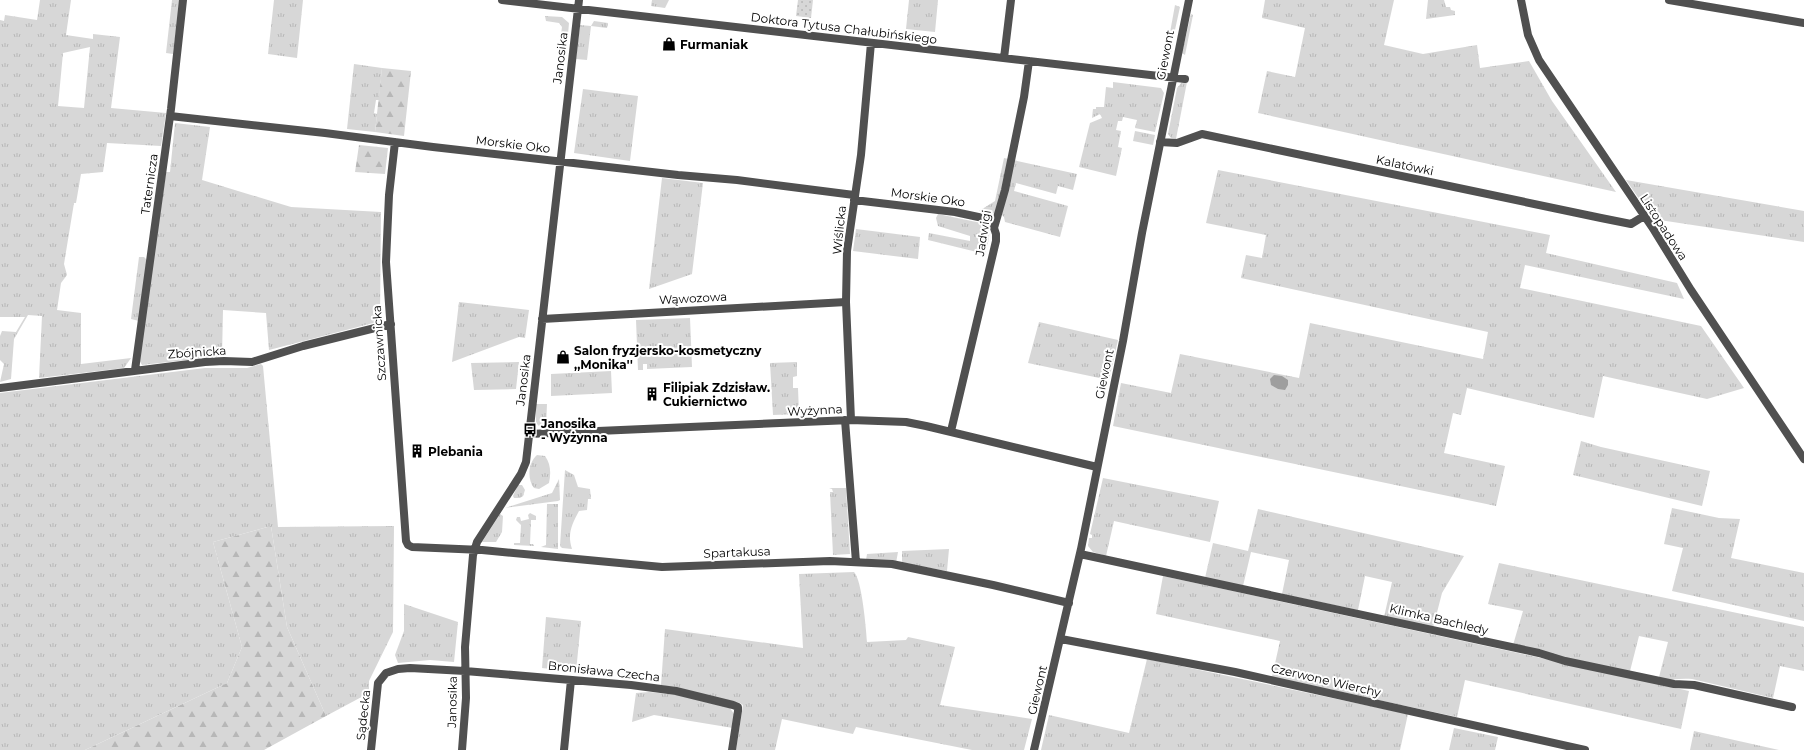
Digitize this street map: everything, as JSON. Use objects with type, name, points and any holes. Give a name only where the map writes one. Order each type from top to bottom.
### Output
[{"type":"street","name":"Taternicza","points":[[135,370],[170,116],[183,0]]},
{"type":"street","name":"Doktora Tytusa Chałubińskiego","points":[[502,0],[1173,79],[1184,79]]},
{"type":"street","name":"Janosika","points":[[462,750],[466,714],[465,647],[474,550],[477,542],[524,467],[579,0]]},
{"type":"street","points":[[1004,58],[1011,0]]},
{"type":"street","name":"Giewont","points":[[1034,750],[1080,554],[1124,340],[1160,142],[1188,0]]},
{"type":"street","name":"Listopadowa","points":[[1521,0],[1528,35],[1539,60],[1644,216],[1691,290],[1804,460]]},
{"type":"street","points":[[1669,0],[1804,24]]},
{"type":"street","name":"Wiślicka","points":[[856,562],[848,420],[846,302],[847,251],[865,113],[870,43]]},
{"type":"street","name":"Jadwigi","points":[[951,431],[996,241],[994,228],[1006,190],[1024,97],[1029,61]]},
{"type":"street","name":"Morskie Oko","points":[[170,116],[560,161],[854,198],[955,212],[983,218],[990,222],[994,228]]},
{"type":"street","name":"Kalatówki","points":[[1160,142],[1177,144],[1202,134],[1631,224],[1644,216]]},
{"type":"street","name":"Szczawnicka","points":[[395,142],[386,239],[387,284],[406,541]]},
{"type":"street","name":"Wąwozowa","points":[[542,319],[846,302]]},
{"type":"street","name":"Zbójnicka","points":[[0,388],[216,361],[252,362],[303,346],[391,324]]},
{"type":"street","name":"Wyżynna","points":[[529,434],[848,420],[906,422],[951,431],[1097,467]]},
{"type":"street","name":"Spartakusa","points":[[406,541],[408,545],[412,547],[474,550],[662,567],[830,561],[899,565],[1069,603]]},
{"type":"street","name":"Klimka Bachledy","points":[[1080,554],[1539,653],[1565,661],[1681,685],[1694,685],[1792,708]]},
{"type":"street","name":"Czerwone Wierchy","points":[[1061,639],[1235,672],[1585,750]]},
{"type":"street","name":"Bronisława Czecha","points":[[378,683],[386,673],[398,669],[410,668],[571,680],[676,691],[738,707],[732,750]]},
{"type":"street","points":[[564,750],[571,680]]},
{"type":"street","name":"Sądecka","points":[[371,750],[378,683]]},
{"type":"green space","points":[[40,0],[71,0],[66,35],[93,39],[93,34],[120,37],[111,108],[166,113],[161,146],[107,143],[103,172],[81,174],[76,203],[74,203],[64,264],[67,275],[61,283],[57,310],[81,313],[81,364],[131,358],[124,368],[39,378],[42,316],[28,315],[14,339],[11,379],[0,382],[4,364],[0,360],[0,336],[2,331],[16,332],[25,317],[0,317],[0,20],[4,21],[5,15],[37,20]],"holes":[[[90,47],[84,108],[58,106],[63,53]]]},
{"type":"green space","points":[[172,0],[180,0],[173,54],[166,53]]},
{"type":"green space","points":[[274,0],[303,0],[297,58],[268,54]]},
{"type":"green space","points":[[652,0],[669,0],[665,8],[651,6]]},
{"type":"green space","points":[[798,0],[813,0],[811,18],[796,16]]},
{"type":"green space","points":[[909,0],[938,0],[935,32],[906,29]]},
{"type":"green space","points":[[1265,0],[1394,0],[1384,45],[1423,54],[1477,45],[1480,68],[1529,61],[1552,101],[1616,192],[1258,113],[1267,71],[1295,77],[1305,28],[1262,18]]},
{"type":"green space","points":[[1428,0],[1444,0],[1446,7],[1450,7],[1451,10],[1455,11],[1455,15],[1426,19]]},
{"type":"green space","points":[[1175,5],[1180,7],[1173,39],[1169,38]]},
{"type":"green space","points":[[1191,14],[1193,15],[1185,55],[1182,53]]},
{"type":"green space","points":[[545,16],[562,17],[569,23],[566,57],[558,56],[562,27],[559,23],[546,21]]},
{"type":"green space","points":[[594,21],[608,23],[607,28],[591,26]]},
{"type":"green space","points":[[580,25],[591,26],[587,60],[576,59]]},
{"type":"green space","points":[[1168,43],[1173,44],[1168,65],[1166,67],[1160,66],[1162,59],[1166,56]]},
{"type":"green space","points":[[354,64],[382,68],[379,100],[376,100],[374,113],[377,114],[375,132],[347,129]]},
{"type":"green space","points":[[382,68],[411,71],[404,136],[375,132]]},
{"type":"green space","points":[[1113,82],[1161,88],[1164,93],[1155,132],[1135,128],[1137,120],[1123,117],[1122,121],[1118,121],[1116,130],[1121,131],[1118,147],[1122,148],[1116,176],[1079,167],[1090,123],[1102,118],[1100,114],[1092,118],[1093,109],[1096,109],[1096,107],[1104,107],[1106,87],[1113,88]]},
{"type":"green space","points":[[1182,82],[1187,82],[1176,139],[1171,138],[1168,134],[1177,88]]},
{"type":"green space","points":[[583,89],[638,96],[630,161],[574,153]]},
{"type":"green space","points":[[175,123],[210,127],[202,180],[291,207],[381,212],[380,319],[377,322],[269,350],[266,313],[223,310],[222,356],[142,365],[139,360],[166,172],[170,172]]},
{"type":"green space","points":[[1135,131],[1155,135],[1153,145],[1133,141]]},
{"type":"green space","points":[[359,145],[388,148],[385,174],[355,172]]},
{"type":"green space","points":[[1004,158],[1077,174],[1073,190],[1058,186],[1056,194],[1016,183],[1014,191],[1068,206],[1060,237],[1005,222],[1002,215],[979,211],[995,201]]},
{"type":"green space","points":[[1218,170],[1550,235],[1546,253],[1677,283],[1684,299],[1525,265],[1520,288],[1701,326],[1744,388],[1707,399],[1603,376],[1594,418],[1467,388],[1461,415],[1453,413],[1444,453],[1505,466],[1496,506],[1113,426],[1121,383],[1171,393],[1180,354],[1299,378],[1310,323],[1483,359],[1488,332],[1241,278],[1246,255],[1262,258],[1266,235],[1206,223]]},
{"type":"green space","points":[[662,178],[703,183],[692,274],[649,289]]},
{"type":"green space","points":[[1626,180],[1804,211],[1804,242],[1653,219]]},
{"type":"green space","points":[[938,214],[986,224],[989,235],[985,254],[928,240],[929,233],[970,241],[970,236],[938,226],[936,218]]},
{"type":"green space","points":[[856,229],[920,237],[918,259],[853,251]]},
{"type":"green space","points":[[139,257],[144,257],[147,260],[139,321],[131,319]]},
{"type":"green space","points":[[459,302],[529,310],[525,338],[519,337],[452,362]]},
{"type":"green space","points":[[690,318],[692,367],[647,369],[647,364],[643,364],[643,370],[638,370],[636,320]]},
{"type":"green space","points":[[1039,322],[1118,340],[1109,380],[1028,363]]},
{"type":"green space","points":[[519,362],[516,389],[474,390],[471,363]]},
{"type":"green space","points":[[797,362],[797,376],[793,377],[793,388],[798,388],[799,414],[773,415],[770,363]]},
{"type":"green space","points":[[261,364],[263,366],[278,527],[394,526],[393,632],[369,681],[369,693],[326,716],[287,627],[271,526],[213,542],[242,647],[227,683],[85,750],[0,750],[0,393],[205,368],[247,368]]},
{"type":"green space","points":[[611,371],[612,393],[551,396],[551,374]]},
{"type":"green space","points":[[536,404],[547,404],[546,427],[540,427],[536,423]]},
{"type":"green space","points":[[1581,441],[1601,447],[1710,471],[1702,506],[1573,475]]},
{"type":"green space","points":[[537,455],[545,456],[550,469],[549,483],[539,489],[534,488],[530,480],[530,467]]},
{"type":"green space","points":[[565,470],[574,475],[578,487],[590,489],[591,499],[588,499],[587,510],[579,511],[572,525],[570,539],[572,549],[562,548],[560,546]]},
{"type":"green space","points":[[1103,478],[1219,501],[1210,542],[1114,521],[1106,556],[1093,552],[1088,546],[1089,538],[1092,538],[1092,535],[1090,534]]},
{"type":"green space","points":[[559,479],[560,500],[505,508],[552,493]]},
{"type":"green space","points":[[518,485],[522,485],[525,490],[523,496],[520,498],[514,498],[513,496]]},
{"type":"green space","points":[[829,488],[846,488],[850,554],[833,555],[830,492],[833,492],[832,489]]},
{"type":"green space","points":[[547,504],[558,504],[558,549],[541,547],[546,545]]},
{"type":"green space","points":[[1672,508],[1719,518],[1740,519],[1731,558],[1804,573],[1804,621],[1672,591],[1683,548],[1664,544]]},
{"type":"green space","points":[[1258,509],[1464,556],[1442,593],[1433,628],[1384,617],[1392,582],[1365,576],[1358,610],[1282,594],[1289,560],[1251,552],[1243,586],[1205,578],[1213,543],[1248,551]]},
{"type":"green space","points":[[530,513],[536,516],[536,520],[531,520],[530,544],[533,544],[534,546],[514,545],[514,543],[520,543],[521,525],[516,520],[517,517],[520,517],[521,521],[529,519],[528,515]]},
{"type":"green space","points":[[500,514],[503,516],[502,532],[496,542],[482,542]]},
{"type":"green space","points":[[271,526],[287,627],[326,716],[264,750],[85,750],[227,683],[242,647],[213,542]]},
{"type":"green space","points":[[949,549],[947,571],[902,563],[902,551]]},
{"type":"green space","points":[[898,552],[896,563],[866,560],[867,554]]},
{"type":"green space","points":[[1499,563],[1804,627],[1804,671],[1780,666],[1773,698],[1692,679],[1658,681],[1668,642],[1639,636],[1629,675],[1513,645],[1523,611],[1488,604]]},
{"type":"green space","points":[[854,572],[857,577],[861,594],[865,616],[867,642],[906,640],[908,637],[955,647],[940,705],[1032,719],[1024,750],[972,750],[856,727],[853,734],[782,719],[775,750],[736,750],[743,705],[740,703],[661,685],[665,629],[803,648],[799,574]]},
{"type":"green space","points":[[1163,576],[1689,691],[1681,729],[1465,680],[1457,717],[1272,677],[1280,641],[1156,614]]},
{"type":"green space","points":[[404,604],[458,622],[454,662],[430,660],[398,663],[395,655],[404,631]]},
{"type":"green space","points":[[546,617],[581,621],[576,672],[542,668]]},
{"type":"green space","points":[[1147,659],[1408,714],[1400,750],[1041,750],[1049,715],[1129,733]]},
{"type":"green space","points":[[649,692],[678,695],[730,708],[734,714],[733,728],[654,715],[632,722],[636,693]]},
{"type":"green space","points":[[1454,728],[1498,737],[1495,750],[1449,750]]},
{"type":"green space","points":[[1694,731],[1703,733],[1779,750],[1690,750]]},
{"type":"shaded area","points":[[1274,375],[1282,376],[1288,380],[1288,385],[1285,390],[1278,389],[1271,385],[1270,379]]},
{"type":"place","name":"Furmaniak","points":[[669,44]]},
{"type":"place","name":"Salon fryzjersko-kosmetyczny ,,Monika''","points":[[563,357]]},
{"type":"place","name":"Filipiak Zdzisław. Cukiernictwo","points":[[652,394]]},
{"type":"place","name":"Janosika - Wyżynna","points":[[530,430]]},
{"type":"place","name":"Plebania","points":[[417,451]]}]
